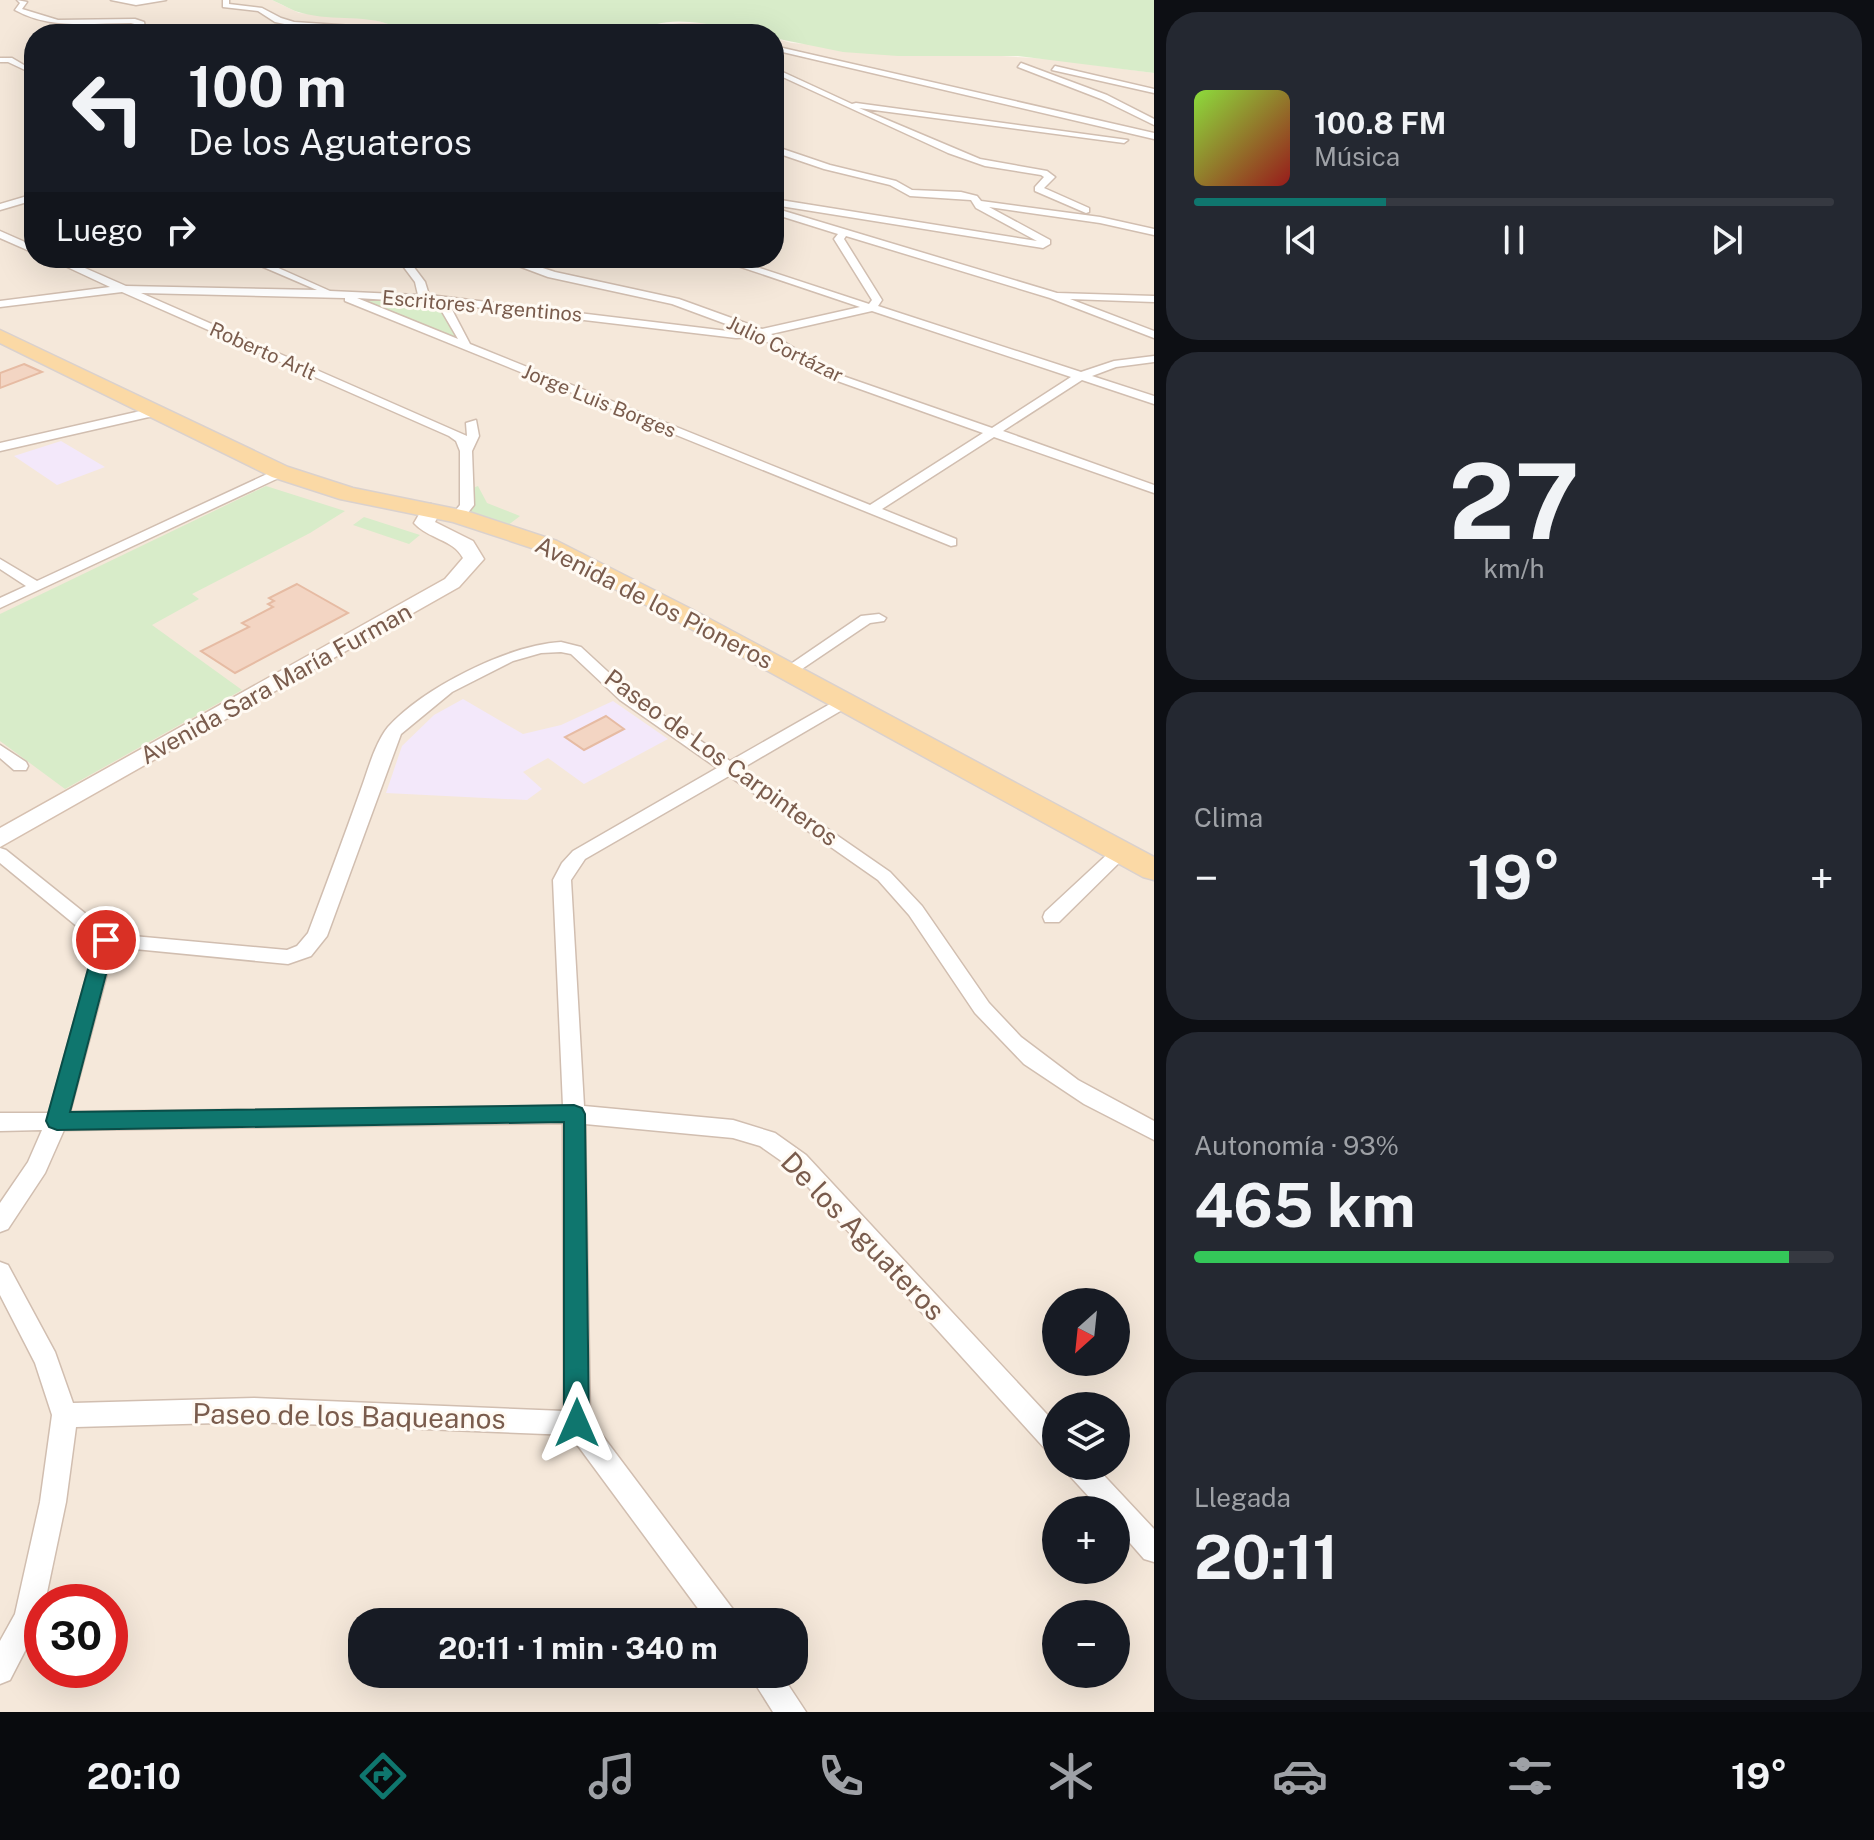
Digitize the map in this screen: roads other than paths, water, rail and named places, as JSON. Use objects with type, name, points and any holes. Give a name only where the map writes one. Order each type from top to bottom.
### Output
[{"type":"main road","name":"Avenida de los Pioneros","points":[[0,336],[280,472],[348,494],[458,516],[530,538],[563,553],[632,586],[1154,870]]},
{"type":"main road","name":"Avenida Sara María Furman","points":[[0,839],[452,583],[474,559],[471,549],[462,542],[433,532],[424,523],[431,510]]},
{"type":"street","points":[[20,0],[25,3],[17,9],[57,21],[132,21],[141,24]]},
{"type":"street","points":[[114,0],[136,3],[163,0]]},
{"type":"street","points":[[226,0],[225,6],[260,9],[278,20],[318,24]]},
{"type":"street","points":[[784,50],[1154,136]]},
{"type":"street","points":[[0,60],[9,60],[24,68]]},
{"type":"street","points":[[1154,91],[1031,63],[1021,65],[1104,97],[1154,122]]},
{"type":"street","points":[[784,74],[826,92],[850,107],[980,162],[1044,173],[1050,177],[1038,189],[1089,211],[1100,220]]},
{"type":"street","points":[[850,107],[862,105],[1154,143]]},
{"type":"street","points":[[784,152],[827,167],[893,183],[910,193],[974,198],[998,218],[1046,242],[1043,245],[784,204]]},
{"type":"street","points":[[0,207],[24,200]]},
{"type":"street","points":[[978,203],[1100,220],[1154,232]]},
{"type":"street","points":[[784,214],[1054,296],[1154,335]]},
{"type":"street","points":[[844,232],[839,239],[877,300],[872,308]]},
{"type":"street","points":[[0,234],[24,245]]},
{"type":"street","name":"Roberto Arlt","points":[[75,268],[453,433],[462,439],[466,451]]},
{"type":"street","name":"Jorge Luis Borges","points":[[272,268],[951,542]]},
{"type":"street","points":[[410,268],[420,282],[424,299]]},
{"type":"street","name":"Julio Cortázar","points":[[531,268],[552,275],[653,294],[761,333],[833,376],[1154,489]]},
{"type":"street","points":[[750,268],[1154,400]]},
{"type":"street","name":"Escritores Argentinos","points":[[0,304],[122,289],[336,294],[441,300],[736,335],[761,333],[872,308]]},
{"type":"street","points":[[1054,296],[1081,294],[1154,299]]},
{"type":"street","points":[[441,300],[463,337],[465,347]]},
{"type":"street","points":[[871,510],[1081,376],[1114,364],[1154,359]]},
{"type":"street","points":[[0,447],[158,411]]},
{"type":"street","points":[[458,516],[467,505],[466,451],[473,436],[472,423]]},
{"type":"street","points":[[0,604],[280,472]]},
{"type":"street","points":[[0,563],[37,587]]},
{"type":"street","points":[[787,672],[866,619],[879,618]]},
{"type":"street","name":"Paseo de Los Carpinteros","points":[[106,940],[264,957],[288,957],[304,951],[317,936],[394,731],[446,689],[508,658],[540,648],[561,647],[576,650],[626,697],[858,856],[904,894],[946,958],[997,1026],[1025,1053],[1062,1080],[1154,1131]]},
{"type":"street","points":[[715,1608],[577,1423],[574,1114],[562,880],[568,867],[589,849],[733,769],[843,703]]},
{"type":"street","points":[[0,750],[20,766]]},
{"type":"street","points":[[1052,917],[1120,852]]},
{"type":"street","points":[[0,854],[106,940],[57,1121],[37,1167],[0,1222]]},
{"type":"street","name":"De los Aguateros","points":[[0,1122],[574,1114],[733,1129],[767,1139],[798,1161],[1042,1427]]},
{"type":"street","points":[[0,1272],[46,1360],[65,1415],[53,1502],[28,1618],[0,1670]]},
{"type":"street","name":"Paseo de los Baqueanos","points":[[65,1415],[254,1410],[577,1423]]},
{"type":"street","points":[[1091,1480],[1154,1549]]},
{"type":"street","points":[[773,1688],[791,1712]]}]
